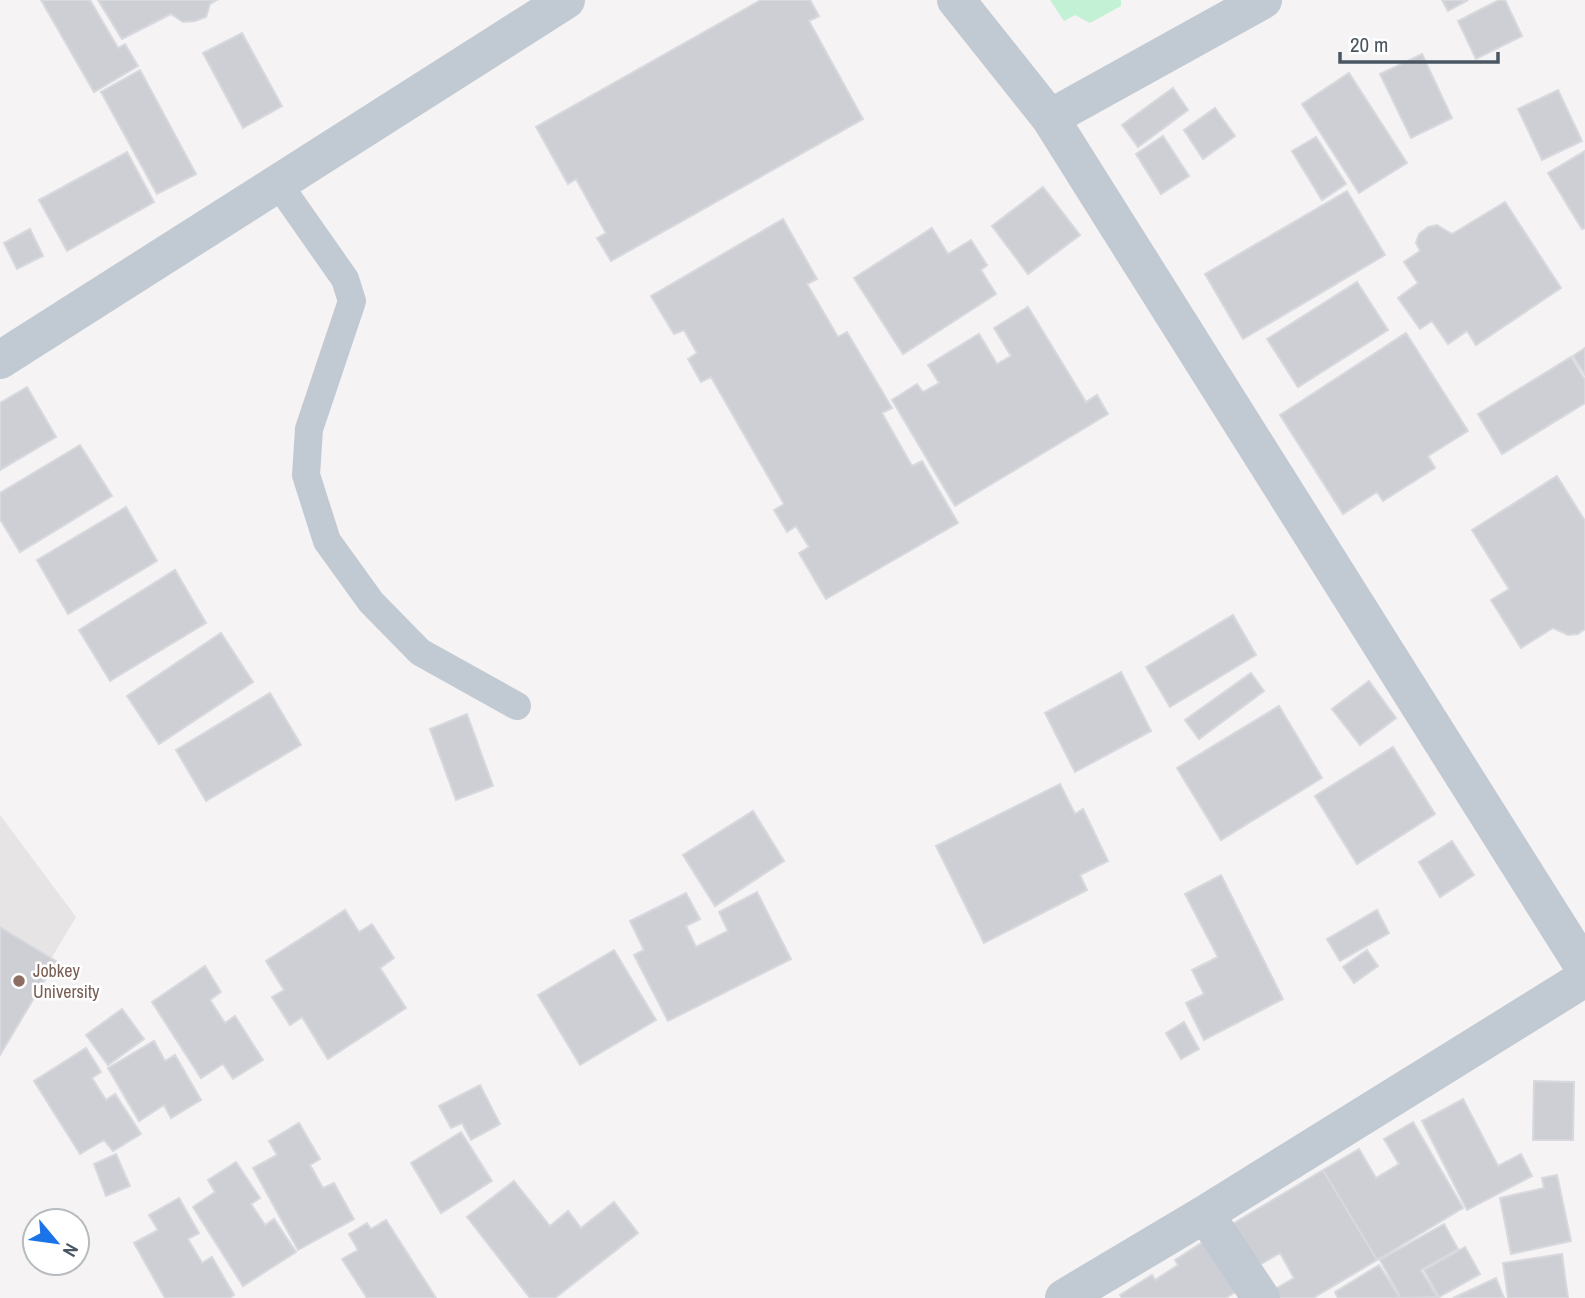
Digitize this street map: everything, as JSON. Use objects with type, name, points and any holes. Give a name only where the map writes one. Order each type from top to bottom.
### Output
[{"type":"street","points":[[0,360],[566,0]]},
{"type":"street","points":[[956,0],[1050,118],[1585,969]]},
{"type":"street","points":[[1050,118],[1263,0]]},
{"type":"street","points":[[1064,1298],[1205,1214],[1585,978]]},
{"type":"street","points":[[1205,1214],[1261,1298]]},
{"type":"lane","points":[[277,182],[345,279],[352,301],[309,429],[306,475],[327,541],[371,602],[419,652],[517,706]]},
{"type":"shaded area","name":"Jobkey University","points":[[0,815],[76,917],[0,1044]]},
{"type":"green space","points":[[1050,0],[1121,0],[1121,6],[1090,23],[1075,15],[1064,21]]},
{"type":"building","points":[[41,0],[90,0],[118,48],[125,44],[138,66],[94,92]]},
{"type":"building","points":[[98,0],[217,0],[210,4],[206,17],[183,22],[171,14],[122,39]]},
{"type":"building","points":[[761,0],[810,0],[819,16],[809,21],[863,119],[611,261],[597,238],[606,233],[576,179],[568,184],[536,127]]},
{"type":"building","points":[[1442,0],[1468,0],[1448,11]]},
{"type":"building","points":[[1499,0],[1505,0],[1522,36],[1476,59],[1458,21]]},
{"type":"building","points":[[242,33],[282,106],[243,128],[203,53]]},
{"type":"building","points":[[1422,54],[1452,118],[1411,138],[1380,74]]},
{"type":"building","points":[[140,70],[196,174],[157,194],[101,92]]},
{"type":"building","points":[[1349,73],[1407,163],[1359,193],[1302,104]]},
{"type":"building","points":[[1173,88],[1188,110],[1138,147],[1122,125]]},
{"type":"building","points":[[1558,90],[1582,141],[1542,160],[1518,109]]},
{"type":"building","points":[[1215,108],[1235,136],[1203,159],[1184,130]]},
{"type":"building","points":[[1163,136],[1189,176],[1161,194],[1136,154]]},
{"type":"building","points":[[1316,137],[1346,184],[1322,200],[1292,151]]},
{"type":"building","points":[[1585,151],[1585,228],[1582,229],[1548,173]]},
{"type":"building","points":[[127,152],[154,202],[67,251],[39,200]]},
{"type":"building","points":[[1043,187],[1080,235],[1028,274],[992,226]]},
{"type":"building","points":[[1347,191],[1385,255],[1243,339],[1205,274]]},
{"type":"building","points":[[1505,202],[1561,288],[1476,345],[1467,331],[1448,344],[1432,321],[1420,329],[1398,298],[1418,283],[1404,262],[1420,251],[1416,243],[1419,234],[1428,227],[1437,225],[1452,234]]},
{"type":"building","points":[[783,219],[817,279],[807,284],[838,337],[847,332],[892,408],[882,413],[912,466],[922,461],[958,523],[826,599],[799,553],[809,547],[796,526],[787,532],[774,510],[784,504],[711,377],[701,382],[688,359],[697,353],[684,330],[674,334],[651,296]]},
{"type":"building","points":[[932,228],[948,254],[971,240],[987,265],[981,270],[996,294],[903,354],[854,278]]},
{"type":"building","points":[[30,229],[43,256],[17,269],[4,243]]},
{"type":"building","points":[[1357,282],[1388,330],[1298,387],[1267,339]]},
{"type":"building","points":[[1028,307],[1086,402],[1097,395],[1108,414],[955,506],[892,400],[917,384],[923,392],[939,383],[928,365],[979,334],[997,364],[1011,356],[994,328]]},
{"type":"building","points":[[1406,333],[1468,431],[1428,456],[1435,468],[1383,501],[1377,492],[1343,514],[1280,415]]},
{"type":"building","points":[[1585,348],[1585,375],[1573,356]]},
{"type":"building","points":[[1571,357],[1585,380],[1585,403],[1502,454],[1478,414]]},
{"type":"building","points":[[27,387],[56,437],[0,470],[0,403]]},
{"type":"building","points":[[80,445],[112,496],[20,552],[0,519],[0,493]]},
{"type":"building","points":[[1557,476],[1585,521],[1585,629],[1578,634],[1568,635],[1553,628],[1521,648],[1491,600],[1509,589],[1472,530]]},
{"type":"building","points":[[126,507],[157,561],[68,614],[37,560]]},
{"type":"building","points":[[175,570],[206,623],[110,681],[79,630]]},
{"type":"building","points":[[1233,615],[1256,655],[1170,707],[1146,667]]},
{"type":"building","points":[[221,633],[253,682],[159,744],[127,696]]},
{"type":"building","points":[[1121,672],[1151,731],[1075,772],[1045,713]]},
{"type":"building","points":[[1251,673],[1264,691],[1199,739],[1185,720]]},
{"type":"building","points":[[1369,681],[1396,718],[1360,745],[1332,709]]},
{"type":"building","points":[[270,693],[301,745],[206,801],[176,750]]},
{"type":"building","points":[[1279,706],[1322,778],[1221,840],[1177,768]]},
{"type":"building","points":[[467,714],[493,786],[456,800],[430,729]]},
{"type":"building","points":[[1393,747],[1435,814],[1357,864],[1315,796]]},
{"type":"building","points":[[1060,784],[1075,814],[1083,809],[1108,861],[1080,875],[1087,890],[984,943],[936,846]]},
{"type":"building","points":[[753,811],[784,861],[715,906],[683,855]]},
{"type":"building","points":[[1452,841],[1474,875],[1440,897],[1419,862]]},
{"type":"building","points":[[1221,875],[1283,999],[1204,1040],[1186,1003],[1204,994],[1192,970],[1218,957],[1185,894]]},
{"type":"building","points":[[757,892],[791,959],[668,1021],[634,955],[644,950],[630,921],[686,893],[700,919],[686,926],[696,947],[728,931],[719,912]]},
{"type":"building","points":[[345,910],[359,932],[372,924],[394,958],[380,968],[406,1008],[328,1059],[302,1017],[290,1025],[272,997],[284,990],[266,961]]},
{"type":"building","points":[[1377,910],[1389,933],[1340,961],[1327,939]]},
{"type":"building","points":[[0,927],[56,961],[0,1055]]},
{"type":"building","points":[[614,950],[656,1020],[580,1065],[538,995]]},
{"type":"building","points":[[1367,950],[1378,966],[1354,983],[1343,967]]},
{"type":"building","points":[[205,966],[221,992],[210,1000],[225,1023],[235,1016],[263,1060],[233,1079],[223,1064],[201,1078],[152,1002]]},
{"type":"building","points":[[122,1009],[144,1039],[108,1065],[86,1035]]},
{"type":"building","points":[[1184,1022],[1199,1049],[1181,1059],[1166,1033]]},
{"type":"building","points":[[154,1041],[165,1061],[175,1055],[201,1100],[171,1118],[164,1105],[139,1121],[108,1068]]},
{"type":"building","points":[[86,1048],[101,1072],[92,1078],[106,1100],[115,1094],[141,1134],[113,1151],[104,1140],[80,1154],[34,1081]]},
{"type":"building","points":[[1534,1081],[1574,1082],[1573,1140],[1533,1140]]},
{"type":"building","points":[[480,1085],[500,1124],[471,1140],[462,1123],[451,1128],[439,1106]]},
{"type":"building","points":[[1463,1099],[1498,1166],[1521,1154],[1532,1176],[1467,1210],[1422,1121]]},
{"type":"building","points":[[1413,1122],[1463,1208],[1377,1260],[1323,1170],[1359,1149],[1376,1178],[1399,1164],[1384,1139]]},
{"type":"building","points":[[299,1123],[320,1159],[310,1165],[323,1188],[334,1183],[354,1219],[298,1250],[253,1168],[277,1155],[269,1141]]},
{"type":"building","points":[[461,1132],[492,1181],[441,1213],[411,1163]]},
{"type":"building","points":[[116,1154],[130,1186],[106,1196],[94,1164]]},
{"type":"building","points":[[236,1162],[260,1198],[251,1204],[265,1225],[274,1219],[296,1252],[243,1286],[193,1207],[215,1192],[208,1180]]},
{"type":"building","points":[[1323,1170],[1377,1260],[1313,1298],[1280,1298],[1275,1289],[1294,1278],[1280,1253],[1249,1271],[1224,1229]]},
{"type":"building","points":[[1557,1175],[1571,1241],[1511,1254],[1500,1198],[1544,1188],[1542,1178]]},
{"type":"building","points":[[514,1181],[550,1226],[568,1211],[581,1228],[614,1202],[638,1233],[555,1298],[530,1298],[467,1217]]},
{"type":"building","points":[[179,1198],[199,1233],[188,1239],[202,1263],[212,1257],[234,1295],[229,1298],[165,1298],[134,1243],[158,1230],[149,1215]]},
{"type":"building","points":[[386,1220],[436,1298],[367,1298],[342,1259],[358,1250],[349,1234],[367,1223],[371,1229]]},
{"type":"building","points":[[1444,1224],[1458,1249],[1421,1270],[1437,1297],[1401,1298],[1380,1260]]},
{"type":"building","points":[[1209,1238],[1241,1288],[1226,1298],[1122,1298],[1120,1295],[1152,1275],[1155,1280],[1178,1265],[1175,1260]]},
{"type":"building","points":[[1465,1247],[1480,1274],[1439,1297],[1424,1270]]},
{"type":"building","points":[[1562,1254],[1568,1298],[1508,1298],[1503,1263]]},
{"type":"building","points":[[1379,1265],[1400,1298],[1338,1298],[1335,1292]]},
{"type":"building","points":[[1496,1278],[1504,1298],[1453,1298]]},
{"type":"place","name":"Jobkey University","points":[[19,981]]}]
